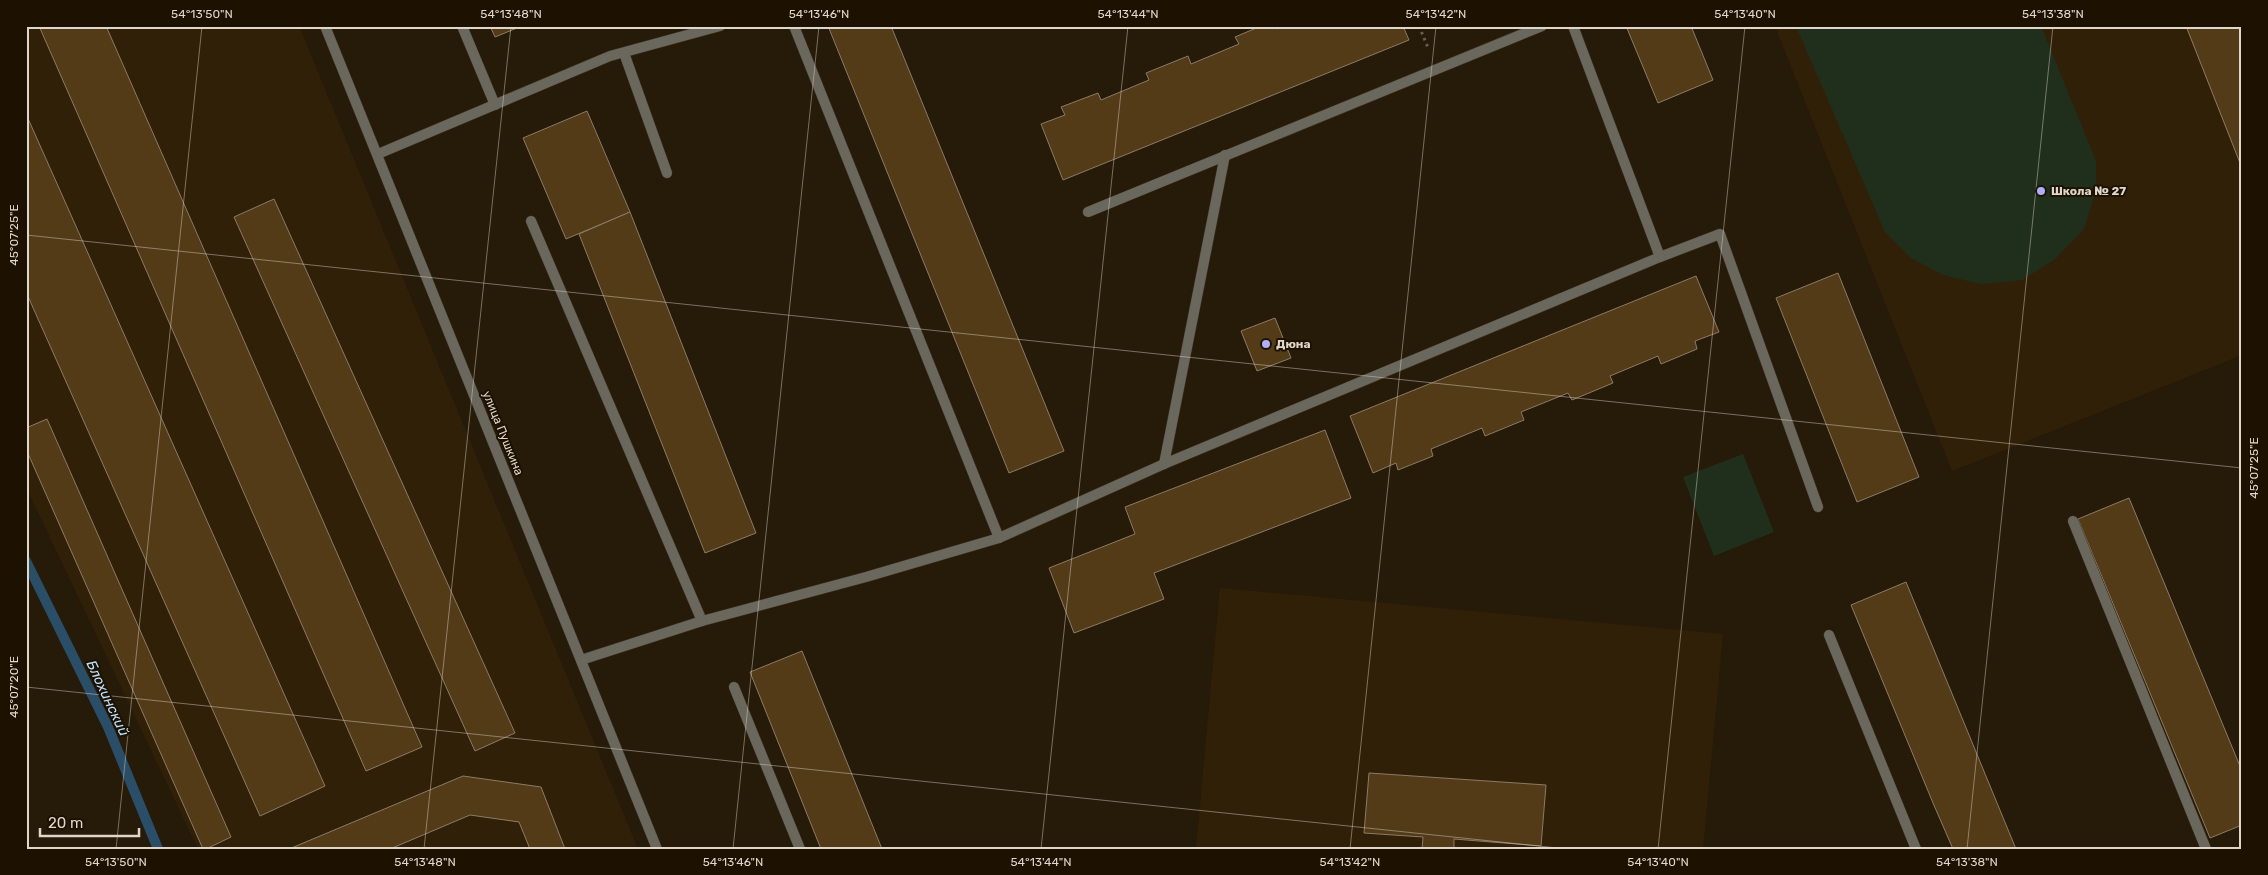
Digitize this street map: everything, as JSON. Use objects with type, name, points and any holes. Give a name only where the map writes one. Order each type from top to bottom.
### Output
[{"type":"street","name":"улица Пушкина","points":[[325,26],[657,849]]},
{"type":"street","points":[[462,26],[495,105]]},
{"type":"street","points":[[378,154],[610,56],[720,26]]},
{"type":"street","points":[[794,26],[999,538]]},
{"type":"street","points":[[1088,212],[1542,26]]},
{"type":"street","points":[[1573,26],[1660,256]]},
{"type":"street","points":[[624,52],[667,173]]},
{"type":"street","points":[[1164,464],[1225,155]]},
{"type":"street","points":[[532,221],[702,621]]},
{"type":"street","points":[[581,660],[702,621],[866,577],[999,538],[1164,464],[1660,256],[1720,234],[1818,507]]},
{"type":"street","points":[[2073,521],[2206,849]]},
{"type":"street","points":[[1830,635],[1916,849]]},
{"type":"street","points":[[734,688],[800,849]]},
{"type":"shaded area","points":[[26,26],[299,26],[638,849],[198,849],[26,487]]},
{"type":"shaded area","name":"Школа № 27","points":[[1775,26],[2242,26],[2242,355],[1952,471]]},
{"type":"shaded area","points":[[1220,588],[1723,634],[1703,849],[1196,849]]},
{"type":"green space","points":[[1796,26],[2041,26],[2096,161],[2096,190],[2084,229],[2055,259],[2022,280],[1981,284],[1943,275],[1911,258],[1885,232]]},
{"type":"green space","points":[[1743,454],[1774,532],[1714,556],[1683,477]]},
{"type":"building","points":[[39,26],[106,26],[422,747],[366,771]]},
{"type":"building","points":[[490,26],[522,26],[495,37]]},
{"type":"building","points":[[828,26],[891,26],[1064,451],[1009,473]]},
{"type":"building","points":[[1261,26],[1277,26],[1277,29],[1283,26],[1403,26],[1409,40],[1063,180],[1041,124],[1065,115],[1061,107],[1098,93],[1101,100],[1149,80],[1146,73],[1188,56],[1191,64],[1239,44],[1235,37]]},
{"type":"building","points":[[1626,26],[1691,26],[1713,80],[1658,103]]},
{"type":"building","points":[[2186,26],[2242,26],[2242,162],[2240,163]]},
{"type":"building","points":[[587,111],[630,212],[566,239],[523,138]]},
{"type":"building","points":[[26,114],[325,786],[260,816],[26,292]]},
{"type":"building","points":[[274,199],[515,733],[475,751],[234,217]]},
{"type":"building","points":[[630,212],[756,533],[705,553],[579,234]]},
{"type":"building","points":[[1838,273],[1919,477],[1857,502],[1776,298]]},
{"type":"building","points":[[1696,276],[1719,332],[1695,341],[1697,349],[1661,364],[1658,356],[1610,376],[1613,383],[1572,400],[1568,393],[1521,412],[1524,420],[1485,436],[1482,428],[1431,449],[1433,456],[1398,470],[1396,463],[1373,473],[1350,416]]},
{"type":"building","name":"Дюна","points":[[1275,318],[1291,358],[1257,371],[1241,331]]},
{"type":"building","points":[[47,419],[231,837],[206,849],[203,849],[26,449],[26,428]]},
{"type":"building","points":[[1325,430],[1351,498],[1154,573],[1164,599],[1074,633],[1049,568],[1135,534],[1125,507]]},
{"type":"building","points":[[2129,498],[2242,771],[2242,825],[2210,838],[2078,519]]},
{"type":"building","points":[[1906,582],[2016,849],[1953,849],[1851,605]]},
{"type":"building","points":[[802,651],[882,849],[821,849],[750,672]]},
{"type":"building","points":[[1369,773],[1546,785],[1541,846],[1454,839],[1454,849],[1422,849],[1423,837],[1364,833]]},
{"type":"building","points":[[463,776],[541,787],[565,849],[530,849],[519,822],[470,815],[390,849],[289,849]]},
{"type":"waterway","name":"Блохинский","points":[[26,561],[108,727],[158,849]]},
{"type":"place","name":"Школа № 27","points":[[2041,191]]},
{"type":"place","name":"Дюна","points":[[1266,344]]}]
